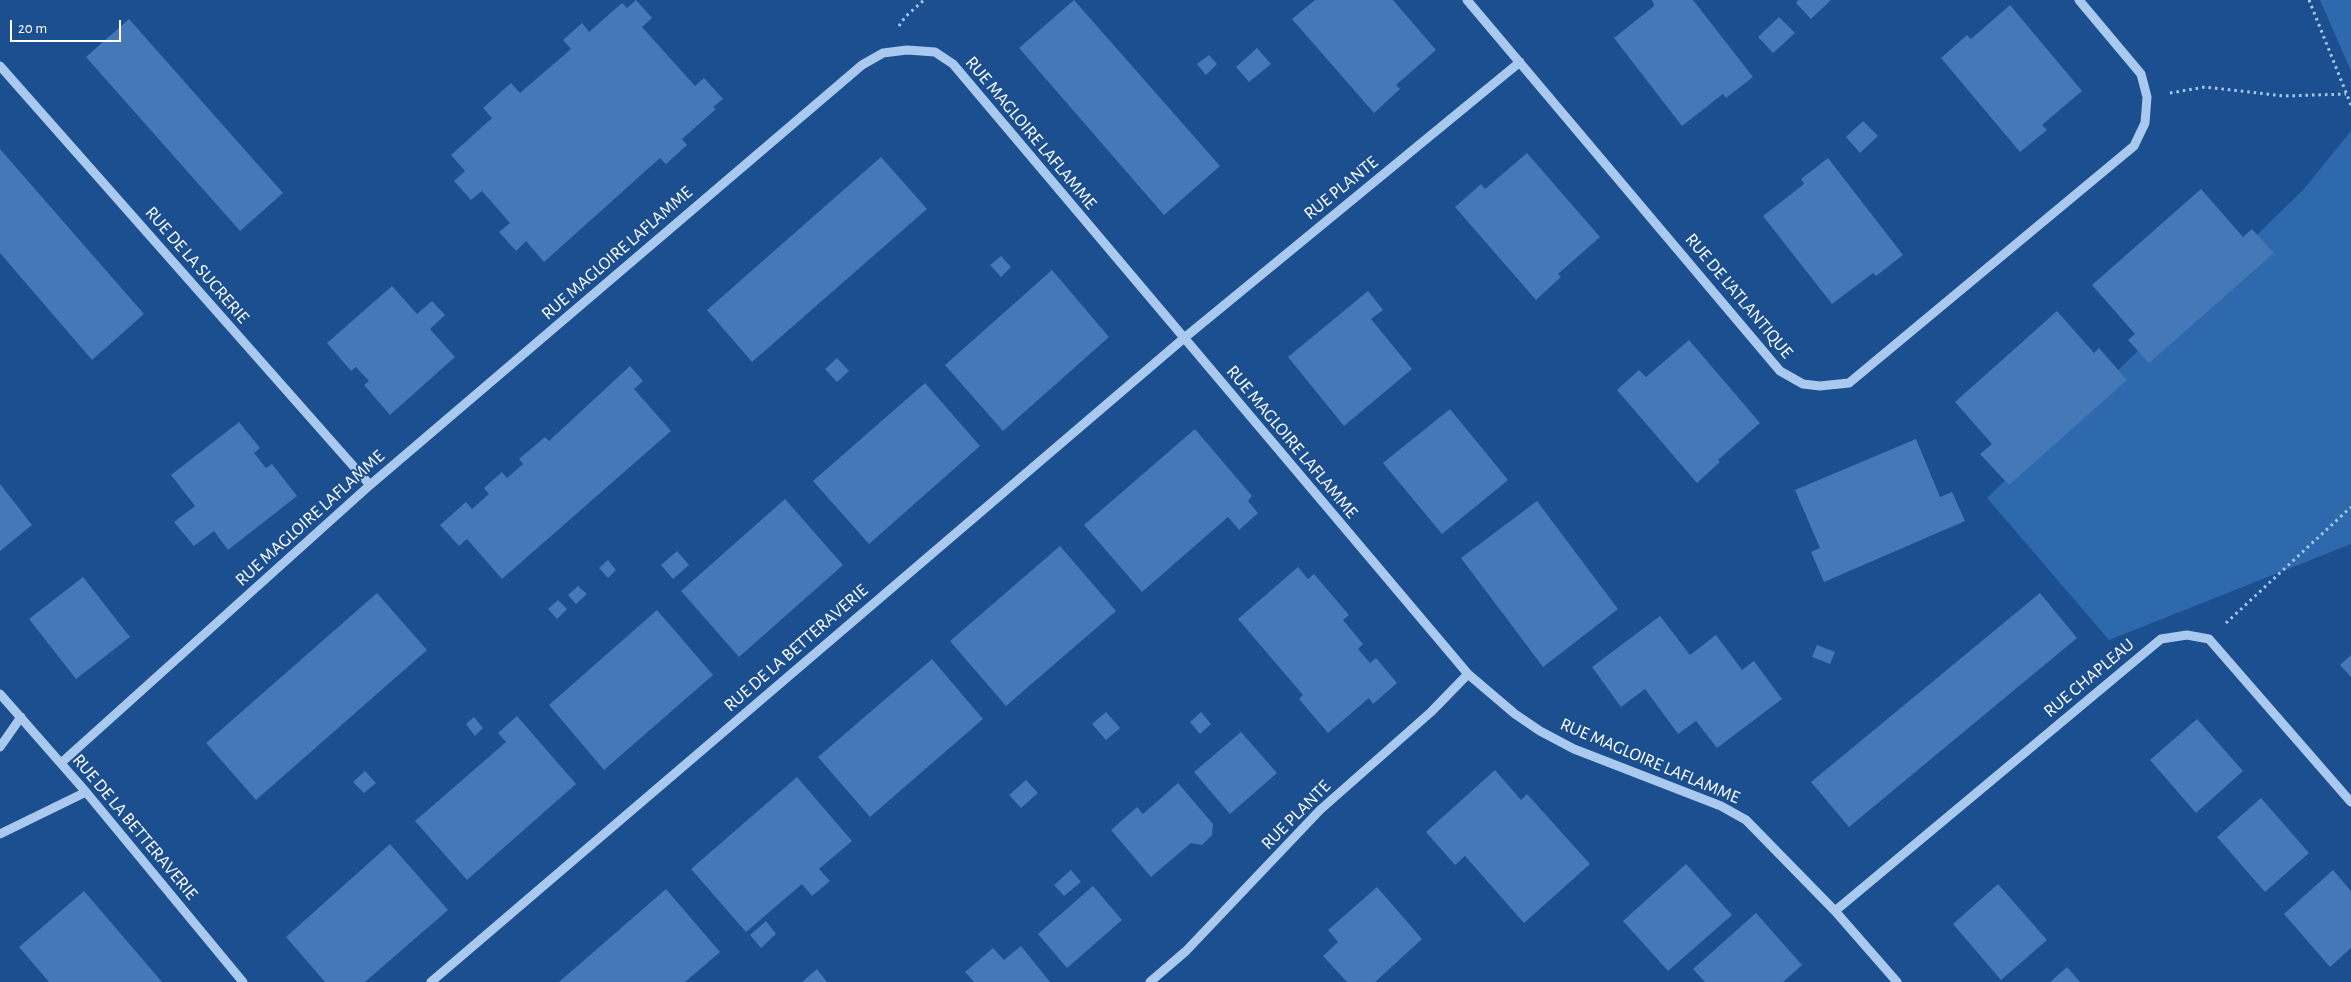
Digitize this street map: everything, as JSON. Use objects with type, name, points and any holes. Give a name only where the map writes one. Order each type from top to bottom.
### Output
[{"type":"street","name":"RUE DE L'ATLANTIQUE","points":[[1467,0],[1780,371],[1803,384],[1820,386],[1850,383],[2134,146],[2145,123],[2147,97],[2141,74],[2079,0]]},
{"type":"street","name":"RUE MAGLOIRE LAFLAMME","points":[[61,763],[370,485],[862,65],[883,53],[907,50],[936,52],[954,64],[1183,339],[1468,674],[1516,714],[1540,731],[1574,749],[1720,806],[1746,820],[1836,911],[1897,982]]},
{"type":"street","name":"RUE PLANTE","points":[[1183,339],[1520,62]]},
{"type":"street","name":"RUE DE LA SUCRERIE","points":[[0,66],[370,485]]},
{"type":"street","name":"RUE DE LA BETTERAVERIE","points":[[431,982],[1183,339]]},
{"type":"street","name":"RUE CHAPLEAU","points":[[1836,911],[2161,639],[2187,635],[2209,639]]},
{"type":"street","points":[[2209,639],[2351,802]]},
{"type":"street","name":"RUE PLANTE","points":[[1150,982],[1186,951],[1320,810],[1431,712],[1468,674]]},
{"type":"street","name":"RUE DE LA BETTERAVERIE","points":[[0,694],[86,792],[243,982]]},
{"type":"street","points":[[0,746],[21,718]]},
{"type":"street","points":[[0,834],[86,792]]},
{"type":"path","points":[[2309,0],[2351,104]]},
{"type":"path","points":[[2147,97],[2205,87],[2284,96],[2346,94]]},
{"type":"path","points":[[2209,639],[2351,507]]},
{"type":"shaded area","points":[[2320,0],[2351,0],[2351,71]]},
{"type":"shaded area","points":[[2351,131],[2351,544],[2109,640],[1987,498],[2303,190]]},
{"type":"building","points":[[636,0],[652,18],[642,27],[695,86],[704,78],[723,99],[713,107],[716,109],[682,139],[687,145],[666,164],[660,158],[544,262],[526,241],[516,251],[499,232],[510,223],[482,191],[471,200],[454,181],[465,171],[451,155],[492,118],[483,108],[511,83],[520,93],[571,49],[563,40],[582,23],[589,32],[622,3],[627,8]]},
{"type":"building","points":[[1074,0],[1220,166],[1164,215],[1019,48]]},
{"type":"building","points":[[1315,0],[1393,0],[1436,50],[1396,85],[1400,89],[1374,113],[1292,19]]},
{"type":"building","points":[[1652,0],[1693,0],[1753,77],[1726,98],[1723,94],[1682,126],[1614,38],[1654,6]]},
{"type":"building","points":[[1798,0],[1831,0],[1811,19],[1796,3]]},
{"type":"building","points":[[2010,5],[2082,91],[2042,125],[2047,130],[2020,152],[1941,58],[1967,35],[1971,39]]},
{"type":"building","points":[[1779,17],[1795,33],[1773,53],[1758,37]]},
{"type":"building","points":[[129,19],[283,193],[240,231],[86,57]]},
{"type":"building","points":[[1257,48],[1271,64],[1249,82],[1236,67]]},
{"type":"building","points":[[1209,55],[1217,64],[1206,75],[1197,64]]},
{"type":"building","points":[[1863,121],[1878,136],[1860,153],[1846,137]]},
{"type":"building","points":[[0,149],[144,314],[92,360],[0,253]]},
{"type":"building","points":[[1527,153],[1600,237],[1558,274],[1561,277],[1536,300],[1455,207],[1481,184],[1485,189]]},
{"type":"building","points":[[881,157],[927,209],[752,362],[707,310]]},
{"type":"building","points":[[1828,158],[1903,255],[1876,276],[1873,273],[1832,304],[1763,216],[1804,184],[1801,179]]},
{"type":"building","points":[[2201,189],[2243,237],[2252,229],[2274,253],[2149,363],[2128,340],[2135,334],[2092,285]]},
{"type":"building","points":[[1001,256],[1011,267],[1001,277],[990,265]]},
{"type":"building","points":[[1052,270],[1109,337],[1003,431],[945,365]]},
{"type":"building","points":[[392,286],[417,314],[432,301],[445,315],[430,329],[455,357],[390,415],[364,385],[369,381],[356,367],[351,371],[327,343]]},
{"type":"building","points":[[1368,291],[1383,310],[1371,319],[1412,369],[1344,426],[1288,357]]},
{"type":"building","points":[[2057,311],[2094,353],[2099,348],[2127,380],[2009,485],[1980,454],[1992,444],[1955,402]]},
{"type":"building","points":[[1689,340],[1760,423],[1718,460],[1720,462],[1697,483],[1617,390],[1639,370],[1646,377]]},
{"type":"building","points":[[837,358],[849,371],[837,382],[825,369]]},
{"type":"building","points":[[630,366],[643,381],[634,389],[671,431],[502,579],[467,539],[459,546],[440,525],[466,502],[472,509],[489,494],[484,488],[502,472],[507,478],[523,464],[519,459],[545,437],[549,441]]},
{"type":"building","points":[[925,383],[980,446],[869,544],[813,481]]},
{"type":"building","points":[[1450,409],[1508,480],[1442,534],[1383,463]]},
{"type":"building","points":[[239,422],[260,448],[254,453],[266,468],[272,464],[297,496],[228,550],[214,531],[194,546],[174,522],[195,506],[171,475]]},
{"type":"building","points":[[1195,429],[1252,496],[1248,501],[1258,513],[1239,530],[1228,517],[1142,592],[1084,525]]},
{"type":"building","points":[[1916,439],[1940,497],[1952,492],[1965,521],[1824,582],[1811,552],[1820,548],[1795,490]]},
{"type":"building","points":[[0,484],[32,525],[0,551]]},
{"type":"building","points":[[785,499],[843,565],[739,657],[681,591]]},
{"type":"building","points":[[1537,501],[1618,609],[1543,667],[1461,558]]},
{"type":"building","points":[[1060,546],[1116,611],[1006,706],[950,641]]},
{"type":"building","points":[[677,551],[689,565],[673,579],[661,565]]},
{"type":"building","points":[[608,560],[616,570],[608,578],[599,568]]},
{"type":"building","points":[[1298,567],[1308,579],[1314,574],[1349,615],[1343,620],[1363,644],[1358,649],[1370,663],[1376,658],[1397,683],[1373,704],[1369,698],[1328,733],[1299,699],[1303,695],[1238,619]]},
{"type":"building","points":[[83,577],[130,637],[76,679],[29,619]]},
{"type":"building","points":[[578,586],[587,594],[576,604],[568,595]]},
{"type":"building","points":[[377,593],[427,650],[256,800],[206,743]]},
{"type":"building","points":[[2040,593],[2077,638],[1849,827],[1811,782]]},
{"type":"building","points":[[558,600],[567,609],[557,619],[548,609]]},
{"type":"building","points":[[657,610],[713,675],[604,770],[549,705]]},
{"type":"building","points":[[1660,616],[1690,655],[1716,635],[1742,670],[1754,661],[1782,699],[1717,748],[1696,721],[1678,734],[1645,689],[1621,707],[1592,667]]},
{"type":"building","points":[[1817,645],[1835,652],[1830,664],[1812,657]]},
{"type":"building","points":[[2351,655],[2351,677],[2340,665]]},
{"type":"building","points":[[932,659],[983,719],[870,817],[818,757]]},
{"type":"building","points":[[1106,712],[1120,728],[1106,740],[1092,724]]},
{"type":"building","points":[[1201,712],[1211,724],[1200,734],[1190,722]]},
{"type":"building","points":[[517,716],[576,784],[467,880],[415,821],[506,742],[498,733]]},
{"type":"building","points":[[474,717],[483,728],[475,736],[466,724]]},
{"type":"building","points":[[2197,719],[2243,771],[2196,813],[2150,760]]},
{"type":"building","points":[[1241,732],[1277,773],[1230,814],[1194,772]]},
{"type":"building","points":[[1495,770],[1521,800],[1527,794],[1590,864],[1524,923],[1465,856],[1455,865],[1426,832]]},
{"type":"building","points":[[365,771],[376,783],[364,793],[353,782]]},
{"type":"building","points":[[797,777],[852,841],[819,869],[830,881],[812,896],[802,884],[746,932],[691,869]]},
{"type":"building","points":[[1026,780],[1038,793],[1021,808],[1009,795]]},
{"type":"building","points":[[1178,783],[1213,824],[1212,835],[1202,845],[1191,843],[1151,877],[1111,830],[1137,807],[1143,814]]},
{"type":"building","points":[[2261,798],[2309,853],[2265,892],[2217,837]]},
{"type":"building","points":[[390,844],[448,910],[365,982],[325,982],[286,937]]},
{"type":"building","points":[[1686,864],[1732,915],[1668,971],[1623,921]]},
{"type":"building","points":[[1071,870],[1081,882],[1064,896],[1054,885]]},
{"type":"building","points":[[2333,870],[2351,891],[2351,948],[2330,967],[2284,914]]},
{"type":"building","points":[[1998,884],[2047,940],[2001,980],[1953,924]]},
{"type":"building","points":[[1093,886],[1122,920],[1067,968],[1038,934]]},
{"type":"building","points":[[1377,887],[1422,939],[1375,982],[1347,982],[1323,956],[1338,942],[1328,930]]},
{"type":"building","points":[[666,889],[720,952],[685,982],[559,982]]},
{"type":"building","points":[[84,891],[162,982],[49,982],[19,947]]},
{"type":"building","points":[[1756,913],[1802,965],[1783,982],[1705,982],[1693,969]]},
{"type":"building","points":[[766,921],[776,934],[761,948],[750,935]]},
{"type":"building","points":[[1021,946],[1050,982],[974,982],[965,972],[993,948],[1004,960]]},
{"type":"building","points":[[2067,967],[2080,982],[2050,982]]},
{"type":"building","points":[[817,969],[827,982],[802,982]]}]
